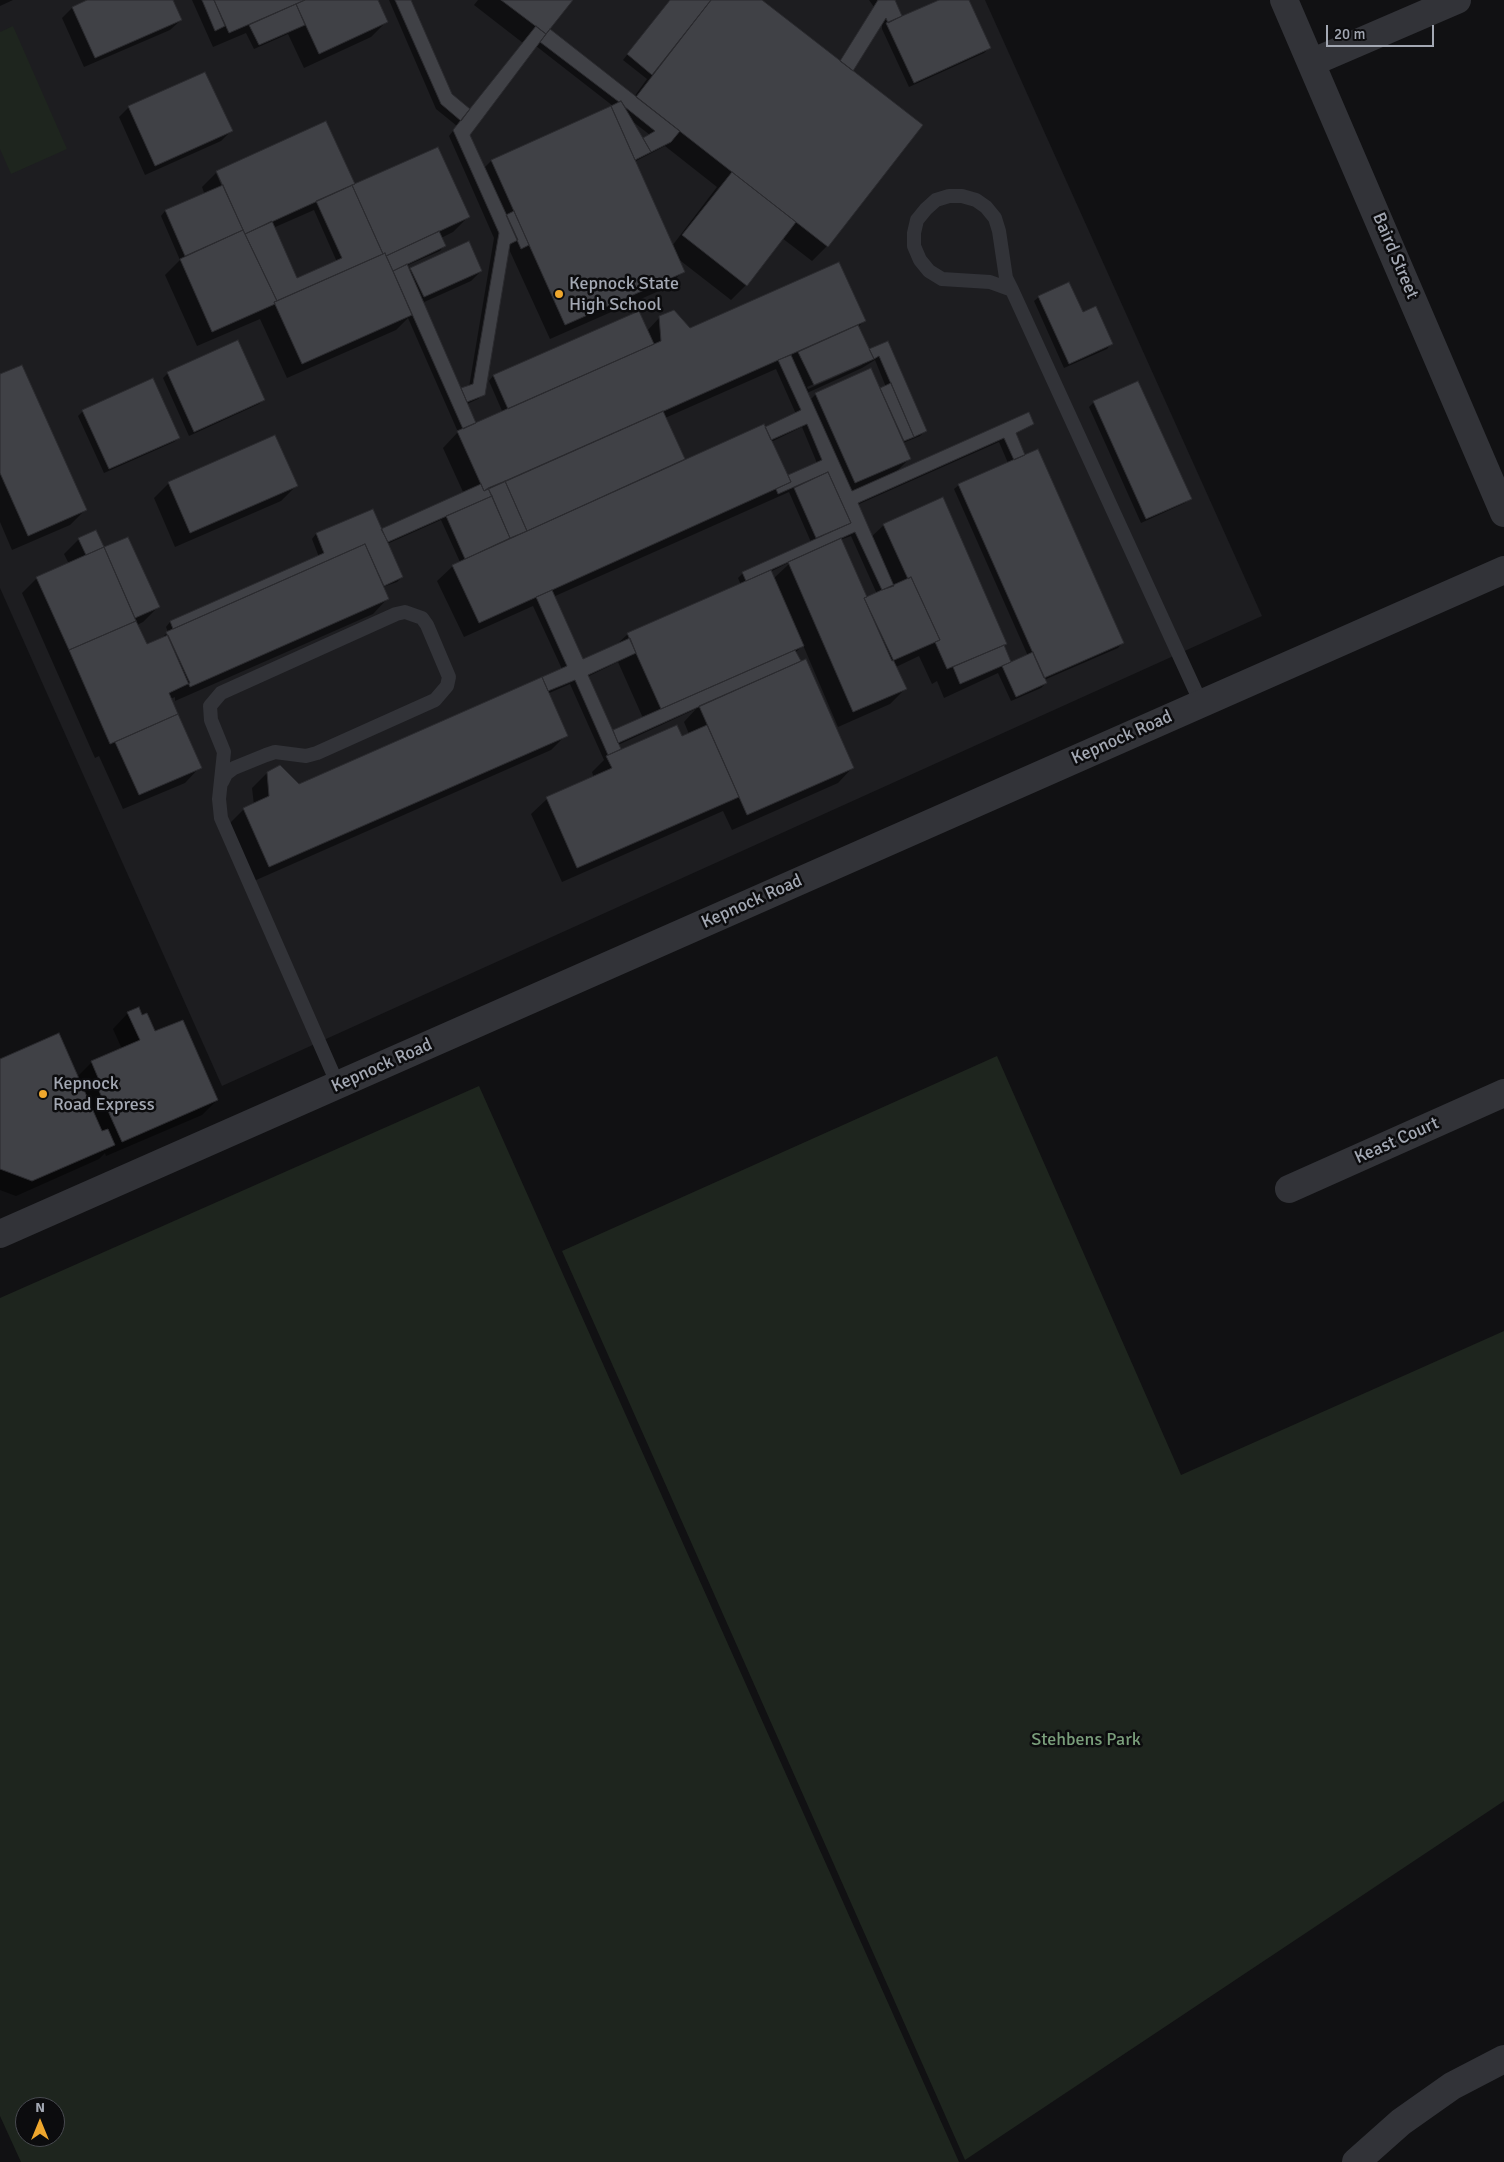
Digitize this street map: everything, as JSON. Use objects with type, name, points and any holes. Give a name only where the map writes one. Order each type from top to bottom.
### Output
[{"type":"street","name":"Baird Street","points":[[1284,0],[1313,62],[1504,513]]},
{"type":"street","points":[[1313,62],[1457,0]]},
{"type":"street","name":"Kepnock Road","points":[[0,1234],[1504,570]]},
{"type":"street","name":"Keast Court","points":[[1290,1189],[1504,1093]]},
{"type":"street","points":[[1356,2162],[1401,2122],[1444,2091],[1504,2059]]},
{"type":"lane","points":[[1012,290],[990,282],[942,279],[929,271],[920,260],[914,246],[917,220],[926,209],[936,200],[949,196],[962,196],[976,200],[994,218],[999,231],[1006,278],[1012,290],[1202,703]]},
{"type":"lane","points":[[222,782],[226,774],[234,768],[266,755],[275,752],[306,756],[317,753],[435,700],[442,694],[449,677],[428,625],[422,618],[413,613],[396,614],[221,693],[214,699],[210,714],[224,752],[219,799],[221,818],[338,1085]]},
{"type":"shaded area","name":"Kepnock State High School","points":[[0,0],[985,0],[1262,616],[222,1086],[0,588]]},
{"type":"green space","points":[[13,26],[67,149],[11,174],[0,149],[0,32]]},
{"type":"green space","name":"Stehbens Park","points":[[997,1056],[1181,1475],[1504,1331],[1504,1801],[965,2160],[562,1251]]},
{"type":"green space","points":[[479,1086],[959,2162],[21,2162],[0,2116],[0,1298]]},
{"type":"building","points":[[87,0],[173,0],[182,20],[95,58],[72,7]]},
{"type":"building","points":[[202,0],[214,0],[225,26],[215,31]]},
{"type":"building","points":[[214,0],[305,0],[229,33]]},
{"type":"building","points":[[305,0],[378,0],[388,22],[319,54],[296,4]]},
{"type":"building","points":[[395,0],[411,0],[452,94],[470,109],[461,121],[441,104]]},
{"type":"building","points":[[501,0],[573,0],[546,34]]},
{"type":"building","points":[[670,0],[711,0],[652,75],[627,54]]},
{"type":"building","points":[[711,0],[762,0],[923,125],[828,247],[636,97]]},
{"type":"building","points":[[878,0],[895,0],[902,16],[888,23],[886,18],[853,71],[840,61]]},
{"type":"building","points":[[939,0],[969,0],[991,48],[914,83],[886,23]]},
{"type":"building","points":[[296,4],[305,25],[259,45],[249,25]]},
{"type":"building","points":[[536,26],[546,34],[470,135],[518,240],[510,244],[485,395],[467,402],[461,388],[473,384],[499,233],[453,130]]},
{"type":"building","points":[[550,29],[680,131],[671,142],[651,152],[643,138],[655,131],[625,107],[621,101],[619,102],[540,42]]},
{"type":"building","points":[[205,72],[233,131],[155,166],[128,106]]},
{"type":"building","points":[[621,101],[651,152],[635,160],[611,106]]},
{"type":"building","points":[[611,106],[685,272],[565,325],[491,160]]},
{"type":"building","points":[[326,121],[355,184],[245,234],[216,171]]},
{"type":"building","points":[[438,147],[470,217],[386,256],[385,253],[383,254],[352,185]]},
{"type":"building","points":[[732,172],[796,222],[747,286],[682,235]]},
{"type":"building","points":[[223,185],[243,230],[185,256],[165,210]]},
{"type":"building","points":[[352,185],[383,254],[277,301],[245,234],[272,221],[297,278],[342,258],[316,201]]},
{"type":"building","points":[[514,211],[529,245],[521,249],[506,215]]},
{"type":"building","points":[[243,230],[277,301],[274,302],[275,304],[212,332],[180,259]]},
{"type":"building","points":[[439,231],[446,246],[393,271],[386,256]]},
{"type":"building","points":[[469,241],[482,271],[424,297],[410,268]]},
{"type":"building","points":[[385,253],[412,315],[302,364],[274,302]]},
{"type":"building","points":[[839,262],[866,321],[484,491],[457,431],[661,341],[659,316],[674,310],[690,328]]},
{"type":"building","points":[[407,264],[476,423],[463,429],[393,271]]},
{"type":"building","points":[[1069,282],[1083,312],[1096,306],[1113,344],[1069,364],[1038,296]]},
{"type":"building","points":[[639,311],[654,344],[508,409],[493,375]]},
{"type":"building","points":[[858,325],[874,359],[814,385],[798,352]]},
{"type":"building","points":[[238,340],[265,400],[194,432],[167,372]]},
{"type":"building","points":[[888,341],[927,431],[914,437],[879,356],[874,359],[869,349]]},
{"type":"building","points":[[791,355],[852,491],[1029,412],[1034,424],[1016,433],[1025,455],[1014,460],[1004,438],[858,503],[894,586],[882,590],[855,532],[746,581],[742,572],[851,523],[828,472],[778,494],[776,489],[791,482],[788,475],[822,460],[807,424],[771,440],[765,427],[801,410],[778,360]]},
{"type":"building","points":[[22,365],[87,510],[28,536],[0,473],[0,374]]},
{"type":"building","points":[[871,368],[911,459],[855,483],[815,393]]},
{"type":"building","points":[[153,378],[180,438],[109,469],[82,410]]},
{"type":"building","points":[[1138,381],[1192,499],[1146,519],[1093,401]]},
{"type":"building","points":[[891,383],[914,437],[904,441],[880,388]]},
{"type":"building","points":[[663,411],[685,459],[527,531],[505,481]]},
{"type":"building","points":[[764,424],[791,482],[479,623],[452,565]]},
{"type":"building","points":[[275,435],[298,486],[190,533],[168,482]]},
{"type":"building","points":[[1038,449],[1124,643],[1044,678],[958,484]]},
{"type":"building","points":[[828,472],[851,523],[816,538],[794,488]]},
{"type":"building","points":[[505,481],[527,531],[510,538],[488,488]]},
{"type":"building","points":[[481,484],[484,491],[488,488],[492,496],[388,542],[381,529]]},
{"type":"building","points":[[492,496],[510,538],[465,559],[446,516]]},
{"type":"building","points":[[943,497],[1007,644],[947,669],[935,642],[940,640],[911,577],[908,579],[883,524]]},
{"type":"building","points":[[373,509],[403,577],[384,586],[365,544],[173,629],[170,621],[324,553],[316,533]]},
{"type":"building","points":[[96,530],[104,547],[86,555],[78,538]]},
{"type":"building","points":[[128,537],[160,607],[135,618],[104,547]]},
{"type":"building","points":[[841,538],[867,597],[864,598],[907,689],[853,712],[788,562]]},
{"type":"building","points":[[365,544],[389,599],[190,687],[166,632]]},
{"type":"building","points":[[104,547],[136,621],[69,650],[36,577]]},
{"type":"building","points":[[771,570],[804,646],[661,709],[627,633]]},
{"type":"building","points":[[911,577],[940,640],[892,661],[864,598]]},
{"type":"building","points":[[552,590],[583,659],[630,638],[636,653],[588,675],[621,749],[608,755],[575,680],[548,691],[542,677],[567,666],[536,597]]},
{"type":"building","points":[[136,621],[147,644],[168,635],[190,683],[169,693],[178,714],[110,744],[69,650]]},
{"type":"building","points":[[1004,645],[1011,662],[960,684],[953,667]]},
{"type":"building","points":[[795,650],[801,661],[618,743],[613,730]]},
{"type":"building","points":[[1033,652],[1047,683],[1016,697],[1002,666]]},
{"type":"building","points":[[806,659],[854,768],[747,815],[699,706]]},
{"type":"building","points":[[542,677],[568,736],[269,867],[243,808],[269,796],[267,772],[280,765],[299,784]]},
{"type":"building","points":[[178,714],[202,768],[139,795],[115,742]]},
{"type":"building","points":[[677,725],[682,736],[707,725],[739,797],[577,868],[546,797],[612,768],[606,756]]},
{"type":"building","points":[[139,1007],[142,1015],[147,1013],[155,1031],[183,1020],[218,1100],[122,1142],[95,1082],[99,1080],[91,1061],[140,1040],[127,1012]]},
{"type":"building","name":"Kepnock Road Express","points":[[59,1033],[102,1131],[108,1129],[115,1145],[32,1181],[0,1169],[0,1059]]},
{"type":"place","name":"Kepnock State High School","points":[[559,294]]},
{"type":"place","name":"Kepnock Road Express","points":[[43,1094]]}]
